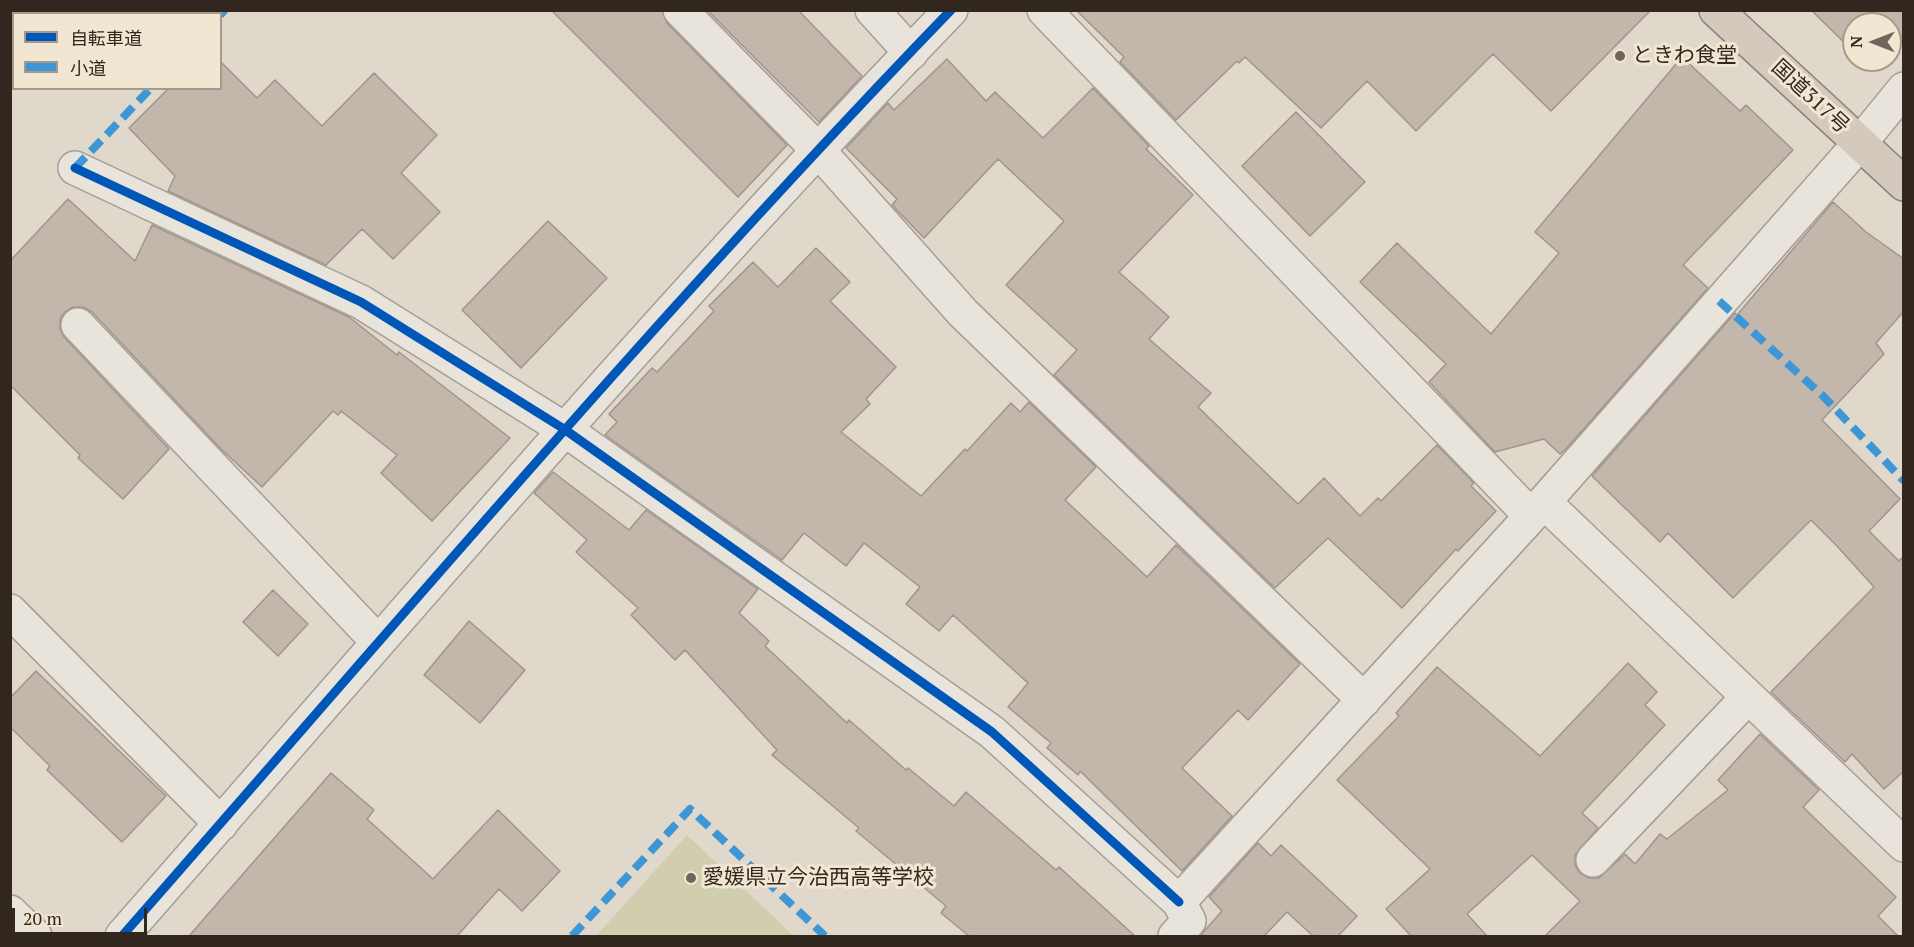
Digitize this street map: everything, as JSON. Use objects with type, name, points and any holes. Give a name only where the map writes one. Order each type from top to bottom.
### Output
[{"type":"highway","name":"国道317号","points":[[1716,10],[1904,184]]},
{"type":"street","points":[[680,10],[818,150],[963,313],[1364,700]]},
{"type":"street","points":[[872,10],[911,53]]},
{"type":"street","points":[[122,936],[564,429],[818,150],[951,10]]},
{"type":"street","points":[[1044,10],[1537,509],[1748,697],[1904,845]]},
{"type":"street","points":[[1179,902],[1537,509],[1860,143],[1904,89]]},
{"type":"street","points":[[75,168],[361,302],[564,429],[992,732],[1179,902],[1189,921],[1175,936]]},
{"type":"street","points":[[78,325],[378,642]]},
{"type":"street","points":[[10,610],[221,824]]},
{"type":"street","points":[[1593,860],[1748,697]]},
{"type":"street","points":[[10,912],[35,936]]},
{"type":"shaded area","name":"愛媛県立今治西高等学校","points":[[687,835],[794,936],[596,936]]},
{"type":"building","points":[[551,10],[662,10],[667,23],[787,145],[738,197]]},
{"type":"building","points":[[707,10],[798,10],[862,76],[819,122]]},
{"type":"building","points":[[1076,10],[1651,10],[1551,111],[1493,54],[1416,131],[1367,81],[1321,128],[1245,57],[1239,63],[1237,61],[1176,120],[1120,62],[1124,57]]},
{"type":"building","points":[[1811,10],[1904,10],[1904,35],[1902,37],[1902,12],[1842,12],[1842,40]]},
{"type":"building","points":[[1682,57],[1740,111],[1746,105],[1793,150],[1683,265],[1708,288],[1565,450],[1560,454],[1544,439],[1495,452],[1429,382],[1446,364],[1360,282],[1397,243],[1491,334],[1559,253],[1535,232]]},
{"type":"building","points":[[947,59],[986,101],[995,92],[1043,138],[1093,88],[1149,146],[1146,149],[1193,195],[1119,272],[1169,317],[1149,339],[1211,393],[1198,407],[1298,504],[1324,478],[1360,516],[1378,498],[1381,501],[1437,445],[1474,483],[1471,486],[1496,511],[1458,551],[1456,549],[1402,608],[1328,538],[1275,588],[1054,375],[1077,350],[1006,285],[1064,221],[998,159],[924,238],[892,205],[897,199],[846,148],[888,103],[894,110]]},
{"type":"building","points":[[222,63],[257,98],[275,80],[322,126],[374,73],[437,135],[401,173],[440,212],[393,259],[362,229],[326,265],[168,191],[175,176],[129,128],[167,90],[222,90]]},
{"type":"building","points":[[1296,112],[1365,182],[1310,236],[1242,166]]},
{"type":"building","points":[[68,199],[135,261],[152,225],[349,317],[397,355],[399,352],[510,438],[432,521],[381,473],[397,455],[341,411],[338,415],[333,411],[262,487],[222,450],[92,312],[83,307],[73,307],[60,319],[60,329],[64,337],[169,449],[123,499],[78,458],[80,455],[10,385],[10,261]]},
{"type":"building","points":[[1833,202],[1866,232],[1904,259],[1904,311],[1876,343],[1884,354],[1822,420],[1900,499],[1869,531],[1899,561],[1904,556],[1904,771],[1884,789],[1852,754],[1845,762],[1771,692],[1874,587],[1836,545],[1811,520],[1733,598],[1668,533],[1660,542],[1592,476],[1735,313],[1737,315]]},
{"type":"building","points":[[548,221],[607,278],[521,368],[462,310]]},
{"type":"building","points":[[816,248],[850,282],[830,301],[896,367],[866,399],[870,404],[841,432],[921,496],[1011,403],[1020,412],[1029,402],[1096,467],[1065,500],[1147,577],[1176,545],[1300,664],[1248,720],[1238,710],[1182,768],[1232,816],[1182,871],[1080,771],[1078,775],[1047,748],[1051,743],[1008,707],[1028,683],[953,615],[939,631],[906,604],[920,587],[864,543],[846,566],[804,533],[782,560],[605,435],[617,422],[609,414],[652,368],[657,372],[714,311],[709,306],[753,262],[778,287]]},
{"type":"building","points":[[553,472],[629,530],[646,510],[758,589],[739,613],[769,641],[765,646],[847,723],[849,720],[906,770],[908,768],[954,806],[966,792],[1056,870],[1059,867],[1135,936],[969,936],[941,913],[946,906],[856,831],[859,828],[772,755],[777,750],[685,650],[675,660],[631,615],[638,608],[576,552],[587,540],[534,493]]},
{"type":"building","points":[[273,590],[308,624],[278,656],[243,622]]},
{"type":"building","points":[[469,621],[525,670],[480,723],[424,675]]},
{"type":"building","points":[[1628,663],[1657,692],[1645,705],[1665,725],[1582,813],[1598,828],[1575,855],[1575,865],[1580,873],[1589,878],[1599,878],[1625,854],[1635,864],[1660,834],[1667,839],[1728,790],[1718,780],[1760,734],[1819,790],[1803,807],[1896,897],[1878,916],[1898,936],[1545,936],[1580,901],[1532,855],[1467,914],[1487,936],[1411,936],[1386,909],[1430,869],[1337,780],[1399,716],[1396,713],[1437,667],[1540,756]]},
{"type":"building","points":[[36,671],[166,796],[122,842],[47,770],[50,766],[10,727],[10,698]]},
{"type":"building","points":[[331,773],[374,810],[367,819],[433,879],[498,810],[560,871],[522,911],[499,889],[457,936],[189,936]]},
{"type":"building","points":[[1258,843],[1271,856],[1281,845],[1357,916],[1338,936],[1313,936],[1287,912],[1264,936],[1200,936],[1222,911],[1209,897]]},
{"type":"marked path","points":[[222,13],[225,10]]},
{"type":"marked path","points":[[75,168],[149,90]]},
{"type":"marked path","points":[[1719,301],[1823,396],[1904,481]]},
{"type":"marked path","points":[[572,936],[690,809],[825,936]]},
{"type":"cycle path","points":[[122,936],[634,352],[738,237],[951,10]]},
{"type":"cycle path","points":[[75,168],[361,302],[564,429],[992,732],[1179,902]]},
{"type":"place","name":"ときわ食堂","points":[[1620,56]]},
{"type":"place","name":"愛媛県立今治西高等学校","points":[[691,878]]}]
